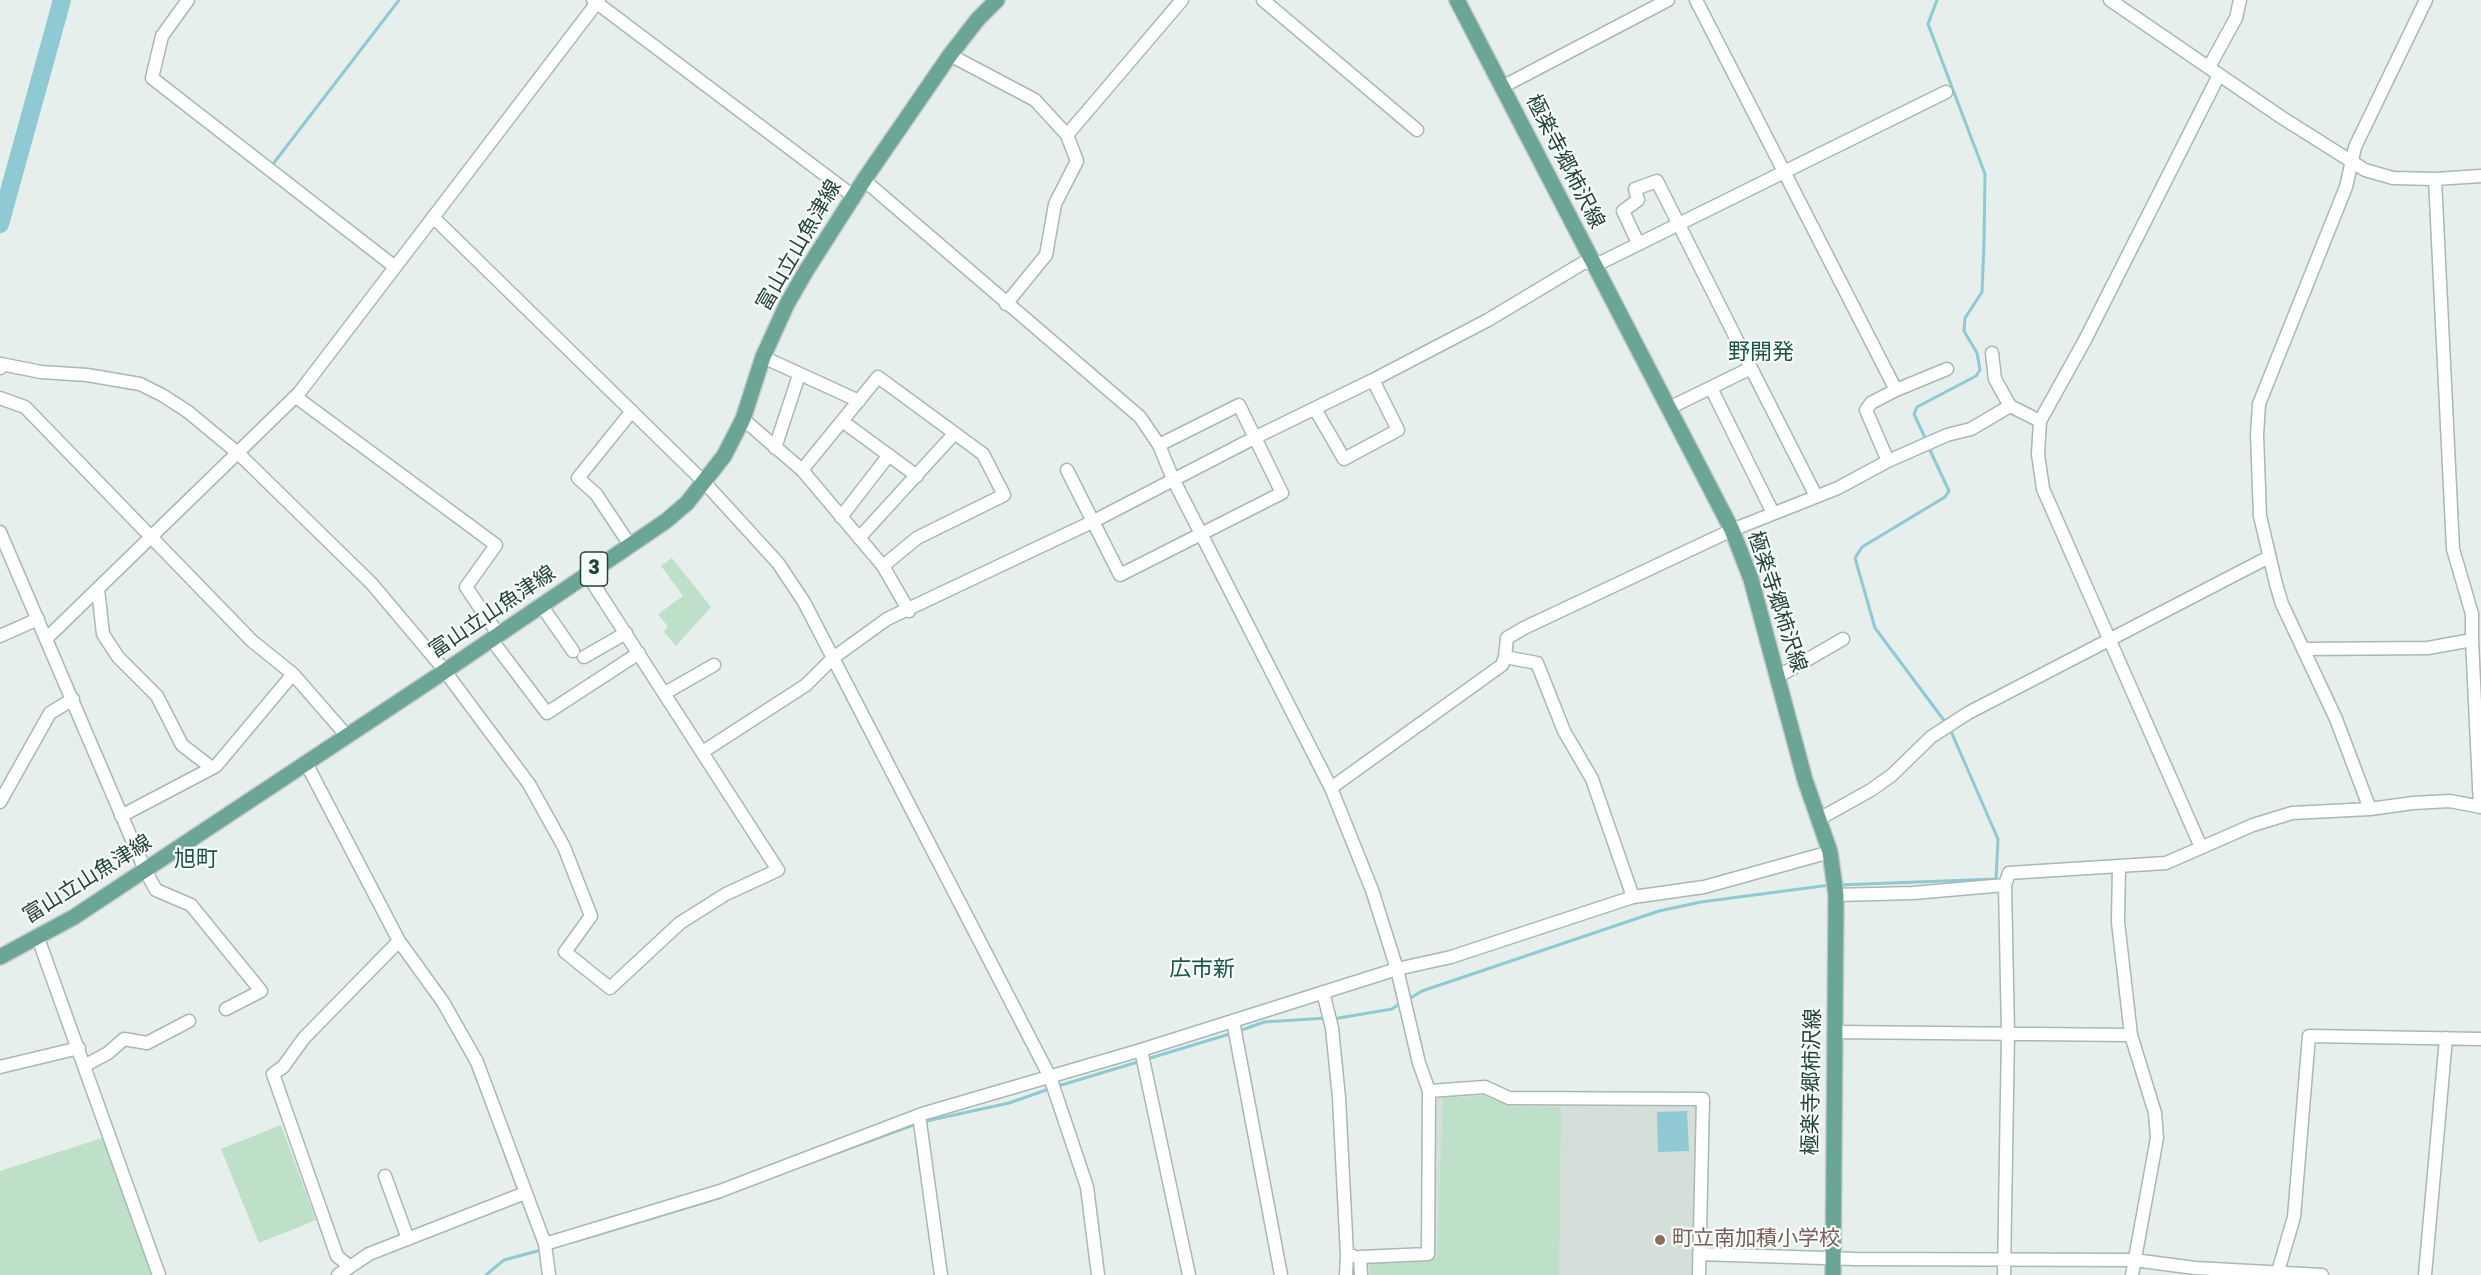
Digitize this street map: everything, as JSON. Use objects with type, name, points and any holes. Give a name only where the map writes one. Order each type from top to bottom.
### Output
[{"type":"main road","name":"富山立山魚津線","points":[[0,957],[38,938],[145,870],[666,521],[705,483],[724,456],[743,419],[764,357],[787,304],[853,196],[950,55],[978,19],[997,0]]},
{"type":"main road","name":"極楽寺郷柿沢線","points":[[1457,0],[1732,530],[1751,579],[1779,676],[1805,780],[1830,852],[1836,895],[1833,1275]]},
{"type":"street","points":[[188,0],[162,36],[152,78],[395,267]]},
{"type":"street","points":[[1066,135],[1182,0]]},
{"type":"street","points":[[1263,0],[1417,130]]},
{"type":"street","points":[[1502,87],[1668,0]]},
{"type":"street","points":[[1696,0],[1896,390]]},
{"type":"street","points":[[2110,0],[2351,163],[2393,178],[2435,179],[2481,176]]},
{"type":"street","points":[[2201,847],[2043,489],[2037,454],[2040,421],[2085,340],[2214,71],[2240,0]]},
{"type":"street","points":[[2370,809],[2336,719],[2282,604],[2269,557],[2260,516],[2257,435],[2259,404],[2346,187],[2355,147],[2426,0]]},
{"type":"street","points":[[46,639],[240,454],[296,397],[596,1],[853,196]]},
{"type":"street","points":[[950,55],[1035,100],[1066,135],[1077,161],[1055,204],[1046,255],[1006,304]]},
{"type":"street","points":[[704,751],[806,685],[833,658],[887,619],[1092,522],[1256,437],[1373,380],[1488,320],[1583,263],[1602,262],[1946,92]]},
{"type":"street","points":[[2004,1275],[2008,1033],[2005,885],[2009,873],[2166,863],[2253,825],[2292,813],[2370,809],[2413,802],[2450,801],[2481,807],[2472,614],[2453,549],[2435,179]]},
{"type":"street","points":[[864,180],[1140,417],[1159,445],[1173,479],[1330,788],[1372,890],[1397,969],[1419,1063],[1429,1091],[1428,1254],[1360,1257],[1347,1255]]},
{"type":"street","points":[[1638,243],[1623,211],[1638,200],[1635,189],[1657,181],[1816,496]]},
{"type":"street","points":[[433,217],[705,483],[778,563],[804,602],[1050,1077],[1087,1187],[1098,1275]]},
{"type":"street","points":[[1992,353],[1995,379],[2010,406],[2040,421]]},
{"type":"street","points":[[764,357],[859,401]]},
{"type":"street","points":[[0,368],[1,364],[140,384],[187,411],[240,454],[372,584],[445,671],[529,784],[564,847],[591,916],[566,952],[610,988],[680,923],[726,894],[778,870],[704,751],[587,574]]},
{"type":"street","points":[[1669,408],[1751,368]]},
{"type":"street","points":[[1888,461],[1866,410],[1871,403],[1896,390],[1947,369]]},
{"type":"street","points":[[775,448],[799,375]]},
{"type":"street","points":[[802,470],[878,378],[983,454],[1004,495],[917,538],[883,566]]},
{"type":"street","points":[[1315,409],[1344,459],[1398,430],[1373,380]]},
{"type":"street","points":[[1711,388],[1773,513]]},
{"type":"street","points":[[296,397],[496,544],[466,587],[494,636],[547,713],[639,653]]},
{"type":"street","points":[[0,398],[25,407],[252,641],[293,674],[347,736]]},
{"type":"street","points":[[1067,470],[1120,575],[1282,493],[1239,405],[1159,445]]},
{"type":"street","points":[[1330,788],[1502,665],[1507,638],[1732,530],[1816,496],[1947,435],[1971,429],[2010,406]]},
{"type":"street","points":[[630,545],[596,494],[578,478],[632,411]]},
{"type":"street","points":[[743,419],[802,470],[883,566],[909,610]]},
{"type":"street","points":[[842,421],[917,476]]},
{"type":"street","points":[[859,538],[954,434]]},
{"type":"street","points":[[841,517],[889,455]]},
{"type":"street","points":[[0,532],[121,816],[156,890],[191,905],[261,991],[226,1009]]},
{"type":"street","points":[[1819,819],[1871,790],[1892,775],[1931,737],[1968,713],[2269,557]]},
{"type":"street","points":[[98,589],[104,634],[118,657],[157,696],[182,745],[212,768]]},
{"type":"street","points":[[541,605],[579,654],[626,633]]},
{"type":"street","points":[[0,636],[38,619]]},
{"type":"street","points":[[1779,676],[1844,639]]},
{"type":"street","points":[[2305,649],[2428,648],[2472,640]]},
{"type":"street","points":[[1505,657],[1537,663],[1564,731],[1592,779],[1633,897]]},
{"type":"street","points":[[665,693],[714,665]]},
{"type":"street","points":[[121,816],[212,768],[293,674]]},
{"type":"street","points":[[0,802],[50,713],[72,699]]},
{"type":"street","points":[[306,763],[399,941],[443,1002],[477,1062],[544,1244],[549,1275]]},
{"type":"street","points":[[544,1244],[720,1191],[919,1115],[1141,1050],[1397,969],[1451,957],[1633,897],[1704,887],[1830,852]]},
{"type":"street","points":[[2119,867],[2118,922],[2131,1035],[2155,1113],[2157,1138],[2132,1275]]},
{"type":"street","points":[[1836,895],[1913,893],[2005,885]]},
{"type":"street","points":[[38,938],[159,1275]]},
{"type":"street","points":[[349,1266],[337,1256],[273,1074],[283,1067],[304,1038],[399,941]]},
{"type":"street","points":[[1323,993],[1332,1028],[1339,1098],[1346,1275]]},
{"type":"street","points":[[84,1066],[108,1053],[124,1039],[147,1043],[189,1021]]},
{"type":"street","points":[[1233,1021],[1281,1275]]},
{"type":"street","points":[[1835,1032],[2131,1035]]},
{"type":"street","points":[[2277,1274],[2294,1217],[2309,1036],[2481,1039]]},
{"type":"street","points":[[2425,1275],[2446,1038]]},
{"type":"street","points":[[0,1067],[79,1048]]},
{"type":"street","points":[[1141,1050],[1189,1275]]},
{"type":"street","points":[[1429,1091],[1485,1087],[1509,1098],[1703,1099],[1699,1275]]},
{"type":"street","points":[[919,1115],[941,1275]]},
{"type":"street","points":[[385,1176],[408,1239]]},
{"type":"street","points":[[338,1275],[369,1254],[525,1193]]},
{"type":"street","points":[[1699,1254],[2134,1260],[2195,1268],[2322,1275]]},
{"type":"street","points":[[1360,1257],[1361,1275]]},
{"type":"shaded area","points":[[1485,1087],[1509,1098],[1703,1099],[1700,1275],[1361,1275],[1360,1257],[1428,1253],[1429,1091]]},
{"type":"green space","points":[[672,558],[711,607],[676,646],[664,632],[668,627],[658,614],[683,596],[661,566]]},
{"type":"green space","points":[[1483,1096],[1513,1107],[1561,1107],[1559,1275],[1370,1275],[1370,1264],[1437,1258],[1443,1098]]},
{"type":"green space","points":[[281,1125],[316,1220],[259,1243],[221,1149]]},
{"type":"green space","points":[[105,1137],[153,1275],[0,1275],[0,1171]]},
{"type":"water","points":[[1687,1111],[1689,1151],[1658,1152],[1657,1112]]},
{"type":"waterway","points":[[0,224],[62,0]]},
{"type":"waterway","points":[[273,164],[399,0]]},
{"type":"waterway","points":[[1927,442],[1914,414],[1917,407],[1976,376],[1980,370],[1977,353],[1964,331],[1965,318],[1982,292],[1984,243],[1985,174],[1928,24],[1937,0]]},
{"type":"waterway","points":[[1929,448],[1949,491],[1945,497],[1862,547],[1855,558],[1875,628],[1946,723]]},
{"type":"waterway","points":[[1839,885],[1996,879],[1998,839],[1950,729]]},
{"type":"waterway","points":[[1407,1000],[1422,991],[1659,911],[1701,902],[1830,885]]},
{"type":"waterway","points":[[1333,1019],[1392,1009],[1401,1003]]},
{"type":"waterway","points":[[1239,1031],[1264,1022],[1327,1018]]},
{"type":"waterway","points":[[1147,1059],[1233,1033]]},
{"type":"waterway","points":[[1055,1087],[1141,1061]]},
{"type":"waterway","points":[[922,1122],[1009,1103],[1049,1089]]},
{"type":"waterway","points":[[801,1166],[916,1124]]},
{"type":"waterway","points":[[576,1241],[722,1197]]},
{"type":"waterway","points":[[486,1275],[504,1260],[541,1250]]},
{"type":"place","name":"町立南加積小学校","points":[[1660,1240]]},
{"type":"district","name":"野開発","points":[[1761,353]]},
{"type":"district","name":"旭町","points":[[196,860]]},
{"type":"district","name":"広市新","points":[[1202,970]]}]
